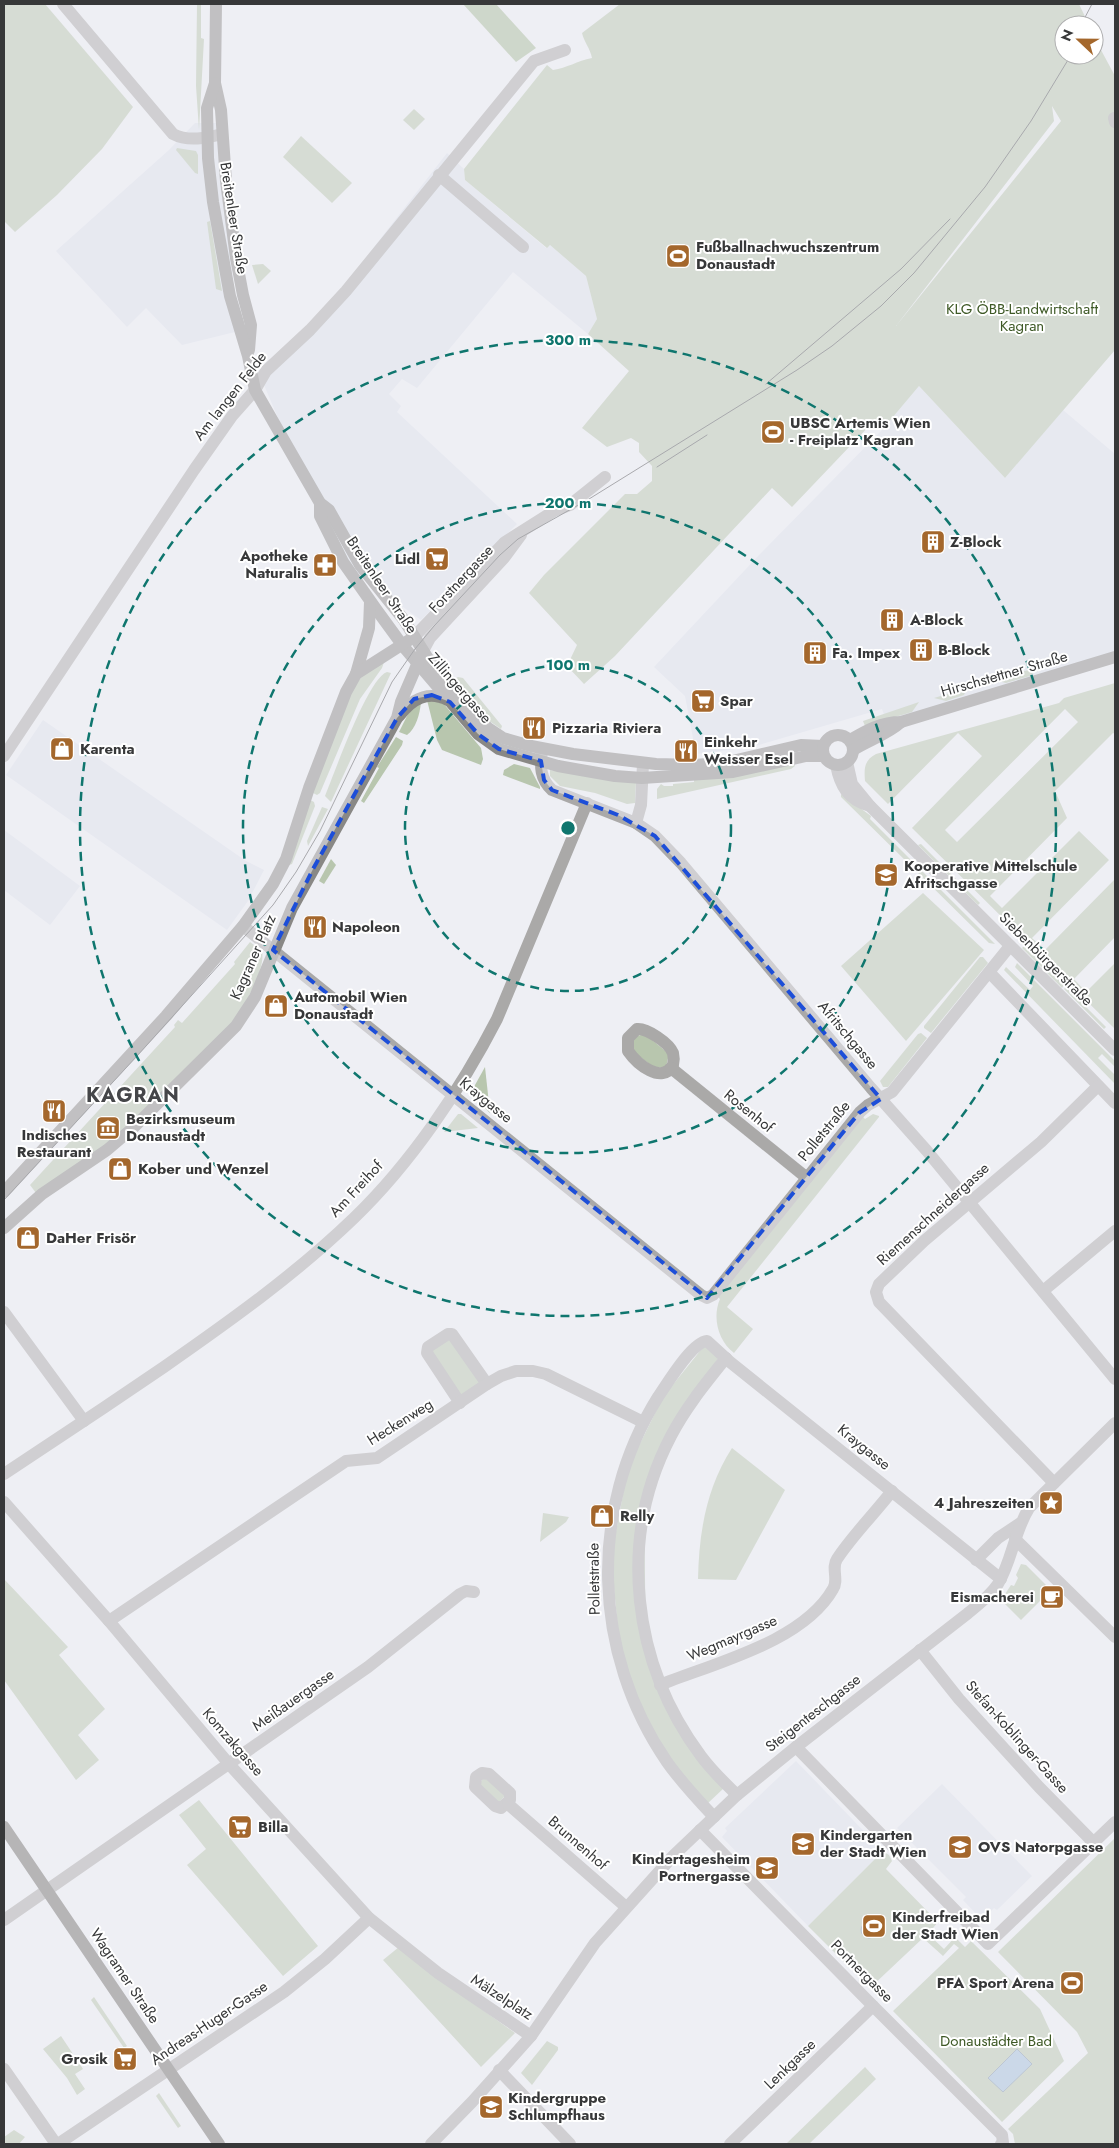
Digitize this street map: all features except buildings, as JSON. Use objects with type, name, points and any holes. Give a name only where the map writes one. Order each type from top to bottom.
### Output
[{"type":"main road","name":"Breitenleer Straße","points":[[216,4],[215,83],[221,110],[227,196],[236,258],[251,325],[248,356]]},
{"type":"main road","name":"Breitenleer Straße","points":[[215,83],[207,108],[213,202],[230,296],[248,356],[255,390],[320,503],[329,510],[360,565],[404,620],[417,651]]},
{"type":"main road","name":"Breitenleer Straße","points":[[320,503],[320,516],[343,562],[403,646]]},
{"type":"main road","name":"Kagraner Platz","points":[[4,1192],[166,1016],[243,926],[273,884],[286,859],[309,788],[346,692],[356,674],[369,628],[370,602]]},
{"type":"main road","points":[[356,674],[403,646],[417,651]]},
{"type":"main road","name":"Kagraner Platz","points":[[4,1228],[42,1194],[107,1150],[134,1127],[224,1040],[250,1007],[273,950],[309,876],[397,718],[417,651]]},
{"type":"main road","name":"Zillingergasse","points":[[417,651],[450,702],[478,734],[492,745],[507,753],[542,755]]},
{"type":"main road","name":"Zillingergasse","points":[[417,651],[488,728],[542,755]]},
{"type":"main road","name":"Hirschstettner Straße","points":[[852,745],[873,727],[888,722],[901,722],[1115,657]]},
{"type":"main road","points":[[397,718],[414,699],[436,696],[450,702]]},
{"type":"main road","points":[[835,735],[844,736],[852,745],[842,764],[827,761],[823,751],[826,740],[835,735]]},
{"type":"main road","points":[[542,755],[643,764],[696,765],[728,762],[801,745],[823,751]]},
{"type":"main road","points":[[542,755],[615,776],[642,778],[733,772],[823,751]]},
{"type":"main road","name":"Wagramer Straße","points":[[4,1827],[219,2144]]},
{"type":"street","points":[[63,4],[173,134],[187,138],[208,138],[222,134]]},
{"type":"street","name":"Am langen Felde","points":[[4,756],[194,470],[232,416],[255,390],[266,371],[310,330],[346,291],[534,61],[564,50]]},
{"type":"street","points":[[439,175],[524,247]]},
{"type":"street","name":"Forstnergasse","points":[[417,651],[505,542],[554,511],[570,505],[605,477]]},
{"type":"street","name":"Afritschgasse","points":[[542,755],[540,769],[544,780],[552,790],[636,823],[655,836],[681,863],[1115,1378]]},
{"type":"street","points":[[636,823],[641,804],[643,764]]},
{"type":"street","name":"Siebenbürgerstraße","points":[[842,764],[839,782],[858,803],[870,806],[1115,1050]]},
{"type":"street","name":"Am Freihof","points":[[4,1474],[226,1324],[328,1242],[377,1194],[454,1095],[497,1020],[586,803]]},
{"type":"street","name":"Kraygasse","points":[[243,926],[707,1298]]},
{"type":"street","name":"Polletstraße","points":[[707,1298],[713,1295],[860,1112],[868,1105],[892,1092],[990,974],[1010,946]]},
{"type":"street","points":[[990,974],[1098,1086],[1115,1101]]},
{"type":"street","name":"Rosenhof","points":[[671,1068],[807,1178]]},
{"type":"street","name":"Riemenschneidergasse","points":[[1054,1482],[876,1299],[876,1292],[879,1284],[924,1241],[1041,1142],[1098,1086]]},
{"type":"street","points":[[1043,1292],[1115,1231]]},
{"type":"street","points":[[4,1312],[84,1421]]},
{"type":"street","points":[[460,1403],[427,1353],[428,1347],[448,1334],[452,1334],[487,1384]]},
{"type":"street","name":"Kraygasse","points":[[707,1340],[726,1358],[1000,1579]]},
{"type":"street","name":"Polletstraße","points":[[707,1340],[699,1342],[674,1374],[643,1422],[621,1478],[611,1528],[607,1575],[611,1625],[624,1677],[648,1732],[677,1776],[714,1817]]},
{"type":"street","points":[[726,1358],[692,1402],[671,1436],[654,1477],[644,1513],[638,1554],[639,1601],[646,1640],[660,1684],[674,1714],[691,1742],[712,1770],[737,1795]]},
{"type":"street","name":"Heckenweg","points":[[109,1621],[346,1461],[377,1458],[487,1384],[511,1372],[526,1370],[552,1376],[643,1422]]},
{"type":"street","name":"Steigenteschgasse","points":[[531,2036],[595,1943],[668,1861],[700,1830],[737,1795],[796,1747],[980,1604],[1000,1579],[1020,1524],[1029,1508],[1115,1423]]},
{"type":"street","name":"Wegmayrgasse","points":[[660,1684],[768,1642],[796,1628],[834,1587],[837,1560],[892,1491]]},
{"type":"street","name":"Komzakgasse","points":[[4,1502],[109,1621],[229,1764],[369,1918],[456,1986]]},
{"type":"street","points":[[976,1560],[998,1538],[1020,1524]]},
{"type":"street","points":[[1015,1539],[1115,1637]]},
{"type":"street","name":"Meißauergasse","points":[[4,1920],[48,1892],[368,1667],[460,1594],[466,1591],[474,1592]]},
{"type":"street","name":"Stefan-Koblinger-Gasse","points":[[920,1650],[959,1699],[1039,1787],[1093,1842]]},
{"type":"street","points":[[796,1747],[988,1944],[1115,1822]]},
{"type":"street","name":"Brunnenhof","points":[[508,1804],[626,1907]]},
{"type":"street","name":"Portnergasse","points":[[700,1830],[1002,2139]]},
{"type":"street","name":"Andreas-Huger-Gasse","points":[[57,2144],[284,1992],[326,1959],[369,1918]]},
{"type":"street","name":"Mälzelplatz","points":[[431,2144],[472,2102],[531,2036],[456,1986]]},
{"type":"street","name":"Lenkgasse","points":[[730,2144],[873,2006]]},
{"type":"street","points":[[4,2069],[57,2144]]},
{"type":"street","points":[[499,2070],[570,2144]]},
{"type":"highlighted area","points":[[432,695],[450,702],[478,734],[499,749],[541,761],[544,780],[552,790],[618,815],[655,836],[881,1099],[859,1113],[707,1298],[273,950],[313,869],[397,718],[414,699]]},
{"type":"shaded area","points":[[195,123],[225,123],[235,332],[182,345],[146,308],[127,327],[56,251],[169,150]]},
{"type":"shaded area","points":[[447,153],[464,169],[465,180],[546,248],[550,245],[586,276],[597,319],[588,334],[513,272],[417,388],[402,379],[389,394],[401,406],[397,412],[517,524],[421,620],[344,564],[308,489],[259,373],[322,314]]},
{"type":"shaded area","points":[[919,386],[1005,478],[1063,410],[1115,454],[1115,659],[886,720],[882,709],[752,747],[696,754],[685,696],[654,667],[760,554],[882,430]]},
{"type":"shaded area","points":[[43,720],[246,861],[264,870],[248,901],[227,930],[6,775]]},
{"type":"shaded area","points":[[4,830],[80,886],[50,925],[4,890]]},
{"type":"shaded area","name":"Kindergarten der Stadt Wien","points":[[796,1761],[883,1851],[808,1926],[722,1837],[727,1831],[725,1828]]},
{"type":"shaded area","name":"OVS Natorpgasse","points":[[942,1784],[1032,1876],[997,1910],[994,1908],[982,1920],[963,1900],[966,1897],[897,1828]]},
{"type":"green space","points":[[4,4],[45,4],[133,107],[102,149],[57,195],[15,232],[4,221]]},
{"type":"green space","points":[[197,4],[201,4],[201,38],[204,39],[199,130],[196,86]]},
{"type":"green space","points":[[463,4],[496,4],[536,48],[516,62]]},
{"type":"green space","name":"KLG ÖBB-Landwirtschaft Kagran","points":[[620,4],[1079,4],[1084,15],[1054,15],[1054,65],[1104,65],[1104,56],[1115,76],[1115,350],[1005,478],[919,386],[882,430],[873,422],[792,507],[772,488],[615,656],[584,684],[567,666],[577,645],[529,593],[544,575],[625,494],[637,494],[652,481],[652,466],[639,452],[639,443],[631,438],[607,447],[582,428],[629,371],[588,334],[597,319],[586,276],[550,245],[547,248],[465,180],[464,169],[547,65],[553,70],[592,58],[582,33]],"holes":[[[1052,106],[1061,121],[896,326],[1054,121]]]},
{"type":"green space","points":[[414,109],[425,119],[414,130],[403,120]]},
{"type":"green space","points":[[301,136],[352,183],[332,203],[283,157]]},
{"type":"green space","points":[[177,148],[196,151],[198,155],[198,174],[195,173],[176,150]]},
{"type":"green space","points":[[210,221],[222,291],[216,289],[207,222]]},
{"type":"green space","points":[[263,264],[271,271],[258,284],[252,265]]},
{"type":"green space","points":[[384,662],[382,668],[360,699],[320,793],[317,795],[311,792],[353,688],[363,675]]},
{"type":"green space","points":[[1032,669],[1034,672],[1030,676],[1006,683],[1002,682],[1000,678]]},
{"type":"green space","points":[[387,672],[391,673],[331,802],[325,796],[352,728],[361,708],[379,678]]},
{"type":"green space","points":[[458,677],[463,678],[502,726],[501,729],[485,718],[453,680]]},
{"type":"green space","points":[[1115,683],[1115,734],[1113,733],[1055,791],[1067,818],[990,896],[1002,908],[1079,831],[1109,860],[1032,938],[1045,950],[1115,879],[1115,937],[1074,979],[1086,992],[1115,963],[1115,1029],[912,828],[982,756],[958,733],[888,804],[865,781],[867,762],[876,754],[1059,703],[1064,698]],"holes":[[[1065,709],[1078,722],[957,842],[945,830]]]},
{"type":"green space","points":[[967,688],[964,695],[946,701],[934,698]]},
{"type":"green space","points":[[427,700],[443,703],[481,748],[483,759],[481,765],[442,750],[437,740]]},
{"type":"green space","points":[[421,702],[419,716],[413,729],[407,735],[399,732],[408,714]]},
{"type":"green space","points":[[919,702],[912,712],[865,726],[863,721]]},
{"type":"green space","points":[[396,737],[403,741],[402,745],[364,803],[361,801],[379,768],[377,767]]},
{"type":"green space","points":[[793,762],[795,766],[791,769],[657,799],[657,789],[661,784],[673,786],[673,784],[694,782],[694,779]]},
{"type":"green space","points":[[514,764],[530,768],[540,789],[503,775],[504,770]]},
{"type":"green space","points":[[550,770],[636,782],[635,803],[627,804],[595,793],[560,786],[550,776]]},
{"type":"green space","points":[[841,794],[871,816],[870,819],[995,944],[989,943],[841,797]]},
{"type":"green space","points":[[308,799],[314,802],[315,806],[292,864],[287,866]]},
{"type":"green space","points":[[322,807],[328,809],[308,846],[307,841]]},
{"type":"green space","points":[[921,844],[980,903],[978,905],[918,845]]},
{"type":"green space","points":[[331,859],[336,865],[324,884],[319,881]]},
{"type":"green space","points":[[923,893],[984,950],[906,1041],[841,966]]},
{"type":"green space","points":[[250,942],[262,951],[261,967],[253,987],[234,1021],[114,1139],[36,1193],[30,1185],[175,1027],[174,1025],[178,1020],[182,1023],[235,964],[234,962]]},
{"type":"green space","points":[[1024,946],[1064,985],[1062,988],[1022,948]]},
{"type":"green space","points":[[980,957],[983,957],[988,963],[931,1033],[924,1028],[924,1026]]},
{"type":"green space","points":[[1017,963],[1115,1061],[1115,1067],[1102,1054],[1098,1058],[1115,1075],[1115,1084],[1004,970],[1006,967],[1030,990],[1033,986],[1015,967]]},
{"type":"green space","points":[[1066,987],[1106,1027],[1104,1029],[1064,989]]},
{"type":"green space","points":[[921,1033],[927,1038],[888,1087],[883,1087],[880,1081],[918,1034]]},
{"type":"green space","points":[[645,1034],[669,1054],[666,1067],[655,1068],[632,1051],[633,1037]]},
{"type":"green space","points":[[485,1067],[490,1113],[470,1094]]},
{"type":"green space","points":[[458,1114],[461,1114],[478,1128],[444,1132]]},
{"type":"green space","points":[[873,1114],[879,1117],[727,1307],[753,1329],[734,1353],[724,1342],[718,1328],[717,1313],[720,1299],[718,1297],[863,1117],[865,1119]]},
{"type":"green space","points":[[450,1337],[481,1382],[460,1396],[429,1351]]},
{"type":"green space","points":[[704,1346],[718,1358],[644,1498],[646,1657],[724,1788],[707,1804],[685,1780],[648,1725],[620,1649],[611,1558],[628,1468],[663,1397]]},
{"type":"green space","points":[[732,1448],[785,1490],[736,1580],[698,1579],[702,1528],[710,1495],[723,1463]]},
{"type":"green space","points":[[543,1513],[569,1517],[566,1522],[540,1542]]},
{"type":"green space","points":[[1021,1564],[1026,1565],[1051,1590],[1021,1620],[1001,1600],[1011,1585],[1014,1586]]},
{"type":"green space","points":[[4,1579],[68,1647],[59,1655],[105,1709],[78,1735],[99,1760],[76,1780],[4,1680]]},
{"type":"green space","points":[[483,1779],[486,1779],[506,1795],[498,1803],[479,1784]]},
{"type":"green space","points":[[199,1800],[318,1946],[283,1976],[187,1865],[206,1849],[179,1815]]},
{"type":"green space","name":"PFA Sport Arena","points":[[1115,1838],[1115,2144],[1015,2144],[1013,2134],[1008,2129],[1088,2053],[1077,2032],[998,1952]]},
{"type":"green space","name":"Donaustädter Bad","points":[[883,1851],[889,1855],[892,1861],[886,1869],[938,1922],[928,1934],[944,1949],[955,1937],[965,1947],[971,1941],[1040,2009],[1064,2061],[1002,2122],[893,2011],[959,1948],[954,1944],[943,1956],[923,1938],[870,1988],[808,1926]]},
{"type":"green space","points":[[399,1947],[434,1975],[515,2033],[481,2067],[383,1960]]},
{"type":"green space","points":[[94,1997],[127,2046],[124,2048],[91,2000]]},
{"type":"green space","points":[[61,2036],[83,2069],[75,2074],[85,2089],[77,2095],[67,2078],[43,2049]]},
{"type":"green space","points":[[547,2041],[558,2047],[558,2050],[532,2085],[521,2073]]},
{"type":"green space","points":[[865,2067],[876,2079],[809,2144],[786,2144]]},
{"type":"green space","points":[[159,2093],[181,2126],[178,2128],[156,2096]]},
{"type":"green space","points":[[14,2130],[25,2137],[19,2144],[4,2144],[4,2137]]},
{"type":"water","points":[[866,1922],[872,1922],[877,1927],[875,1936],[866,1938],[861,1933],[861,1927]]},
{"type":"water","points":[[1017,2049],[1032,2064],[1003,2092],[988,2078]]},
{"type":"tram line","points":[[1086,15],[1092,4]]},
{"type":"tram line","points":[[4,1200],[273,905],[296,872],[320,831],[392,682],[434,626],[500,555],[518,539],[589,499],[797,370],[832,346],[881,306],[914,273],[985,187],[1031,121],[1065,65]]},
{"type":"tram line","points":[[766,384],[901,269],[950,219]]},
{"type":"tram line","points":[[657,467],[707,435]]},
{"type":"place","name":"Fußballnachwuchszentrum Donaustadt","points":[[678,256]]},
{"type":"place","name":"UBSC Artemis Wien - Freiplatz Kagran","points":[[773,432]]},
{"type":"place","name":"Z-Block","points":[[933,542]]},
{"type":"place","name":"Lidl","points":[[437,559]]},
{"type":"place","name":"Apotheke Naturalis","points":[[325,565]]},
{"type":"place","name":"A-Block","points":[[892,620]]},
{"type":"place","name":"B-Block","points":[[921,650]]},
{"type":"place","name":"Fa. Impex","points":[[815,653]]},
{"type":"place","name":"Spar","points":[[703,701]]},
{"type":"place","name":"Pizzaria Riviera","points":[[534,728]]},
{"type":"place","name":"Karenta","points":[[62,749]]},
{"type":"place","name":"Einkehr Weisser Esel","points":[[686,751]]},
{"type":"place","name":"Kooperative Mittelschule Afritschgasse","points":[[886,875]]},
{"type":"place","name":"Napoleon","points":[[315,927]]},
{"type":"place","name":"Automobil Wien Donaustadt","points":[[276,1006]]},
{"type":"place","name":"Indisches Restaurant","points":[[54,1111]]},
{"type":"place","name":"Bezirksmuseum Donaustadt","points":[[108,1128]]},
{"type":"place","name":"Kober und Wenzel","points":[[120,1169]]},
{"type":"place","name":"DaHer Frisör","points":[[28,1238]]},
{"type":"place","name":"4 Jahreszeiten","points":[[1051,1503]]},
{"type":"place","name":"Relly","points":[[602,1516]]},
{"type":"place","name":"Eismacherei","points":[[1052,1597]]},
{"type":"place","name":"Billa","points":[[240,1827]]},
{"type":"place","name":"Kindergarten der Stadt Wien","points":[[803,1844]]},
{"type":"place","name":"OVS Natorpgasse","points":[[960,1847]]},
{"type":"place","name":"Kindertagesheim Portnergasse","points":[[767,1868]]},
{"type":"place","name":"Kinderfreibad der Stadt Wien","points":[[874,1926]]},
{"type":"place","name":"PFA Sport Arena","points":[[1072,1983]]},
{"type":"place","name":"Grosik","points":[[125,2059]]},
{"type":"place","name":"Kindergruppe Schlumpfhaus","points":[[491,2107]]},
{"type":"district","name":"KAGRAN","points":[[133,1095]]}]
